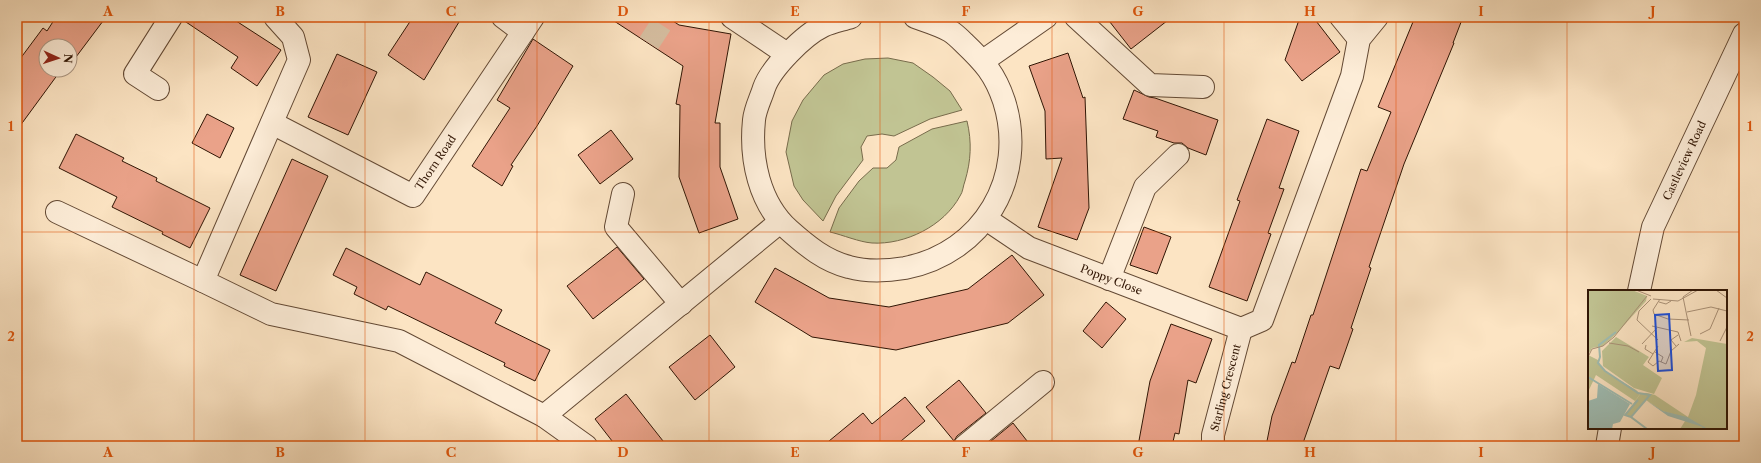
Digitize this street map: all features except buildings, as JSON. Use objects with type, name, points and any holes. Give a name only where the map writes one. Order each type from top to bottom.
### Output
[{"type":"street","points":[[158,89],[135,74],[171,17]]},
{"type":"street","points":[[203,281],[299,60],[293,37],[275,17]]},
{"type":"street","points":[[503,17],[528,24]]},
{"type":"street","points":[[732,17],[787,54]]},
{"type":"street","points":[[851,17],[822,26],[787,54],[766,84],[754,118],[753,155],[762,191],[780,222],[813,252],[849,267],[887,271],[924,264],[958,246],[986,219],[1003,188],[1011,154],[1009,118],[999,85],[983,61],[950,31],[915,17]]},
{"type":"street","points":[[983,61],[1046,17]]},
{"type":"street","points":[[1076,17],[1150,84],[1202,87]]},
{"type":"street","points":[[1341,17],[1359,39]]},
{"type":"street","points":[[1241,329],[1262,320],[1352,76],[1359,39],[1377,17]]},
{"type":"street","name":"Thorn Road","points":[[272,123],[413,196],[528,24]]},
{"type":"street","name":"Castleview Road","points":[[1639,290],[1653,226],[1744,34]]},
{"type":"street","points":[[1109,279],[1145,187],[1178,155]]},
{"type":"street","points":[[623,194],[616,227],[681,304]]},
{"type":"street","points":[[57,212],[271,314],[399,340],[544,416],[586,446]]},
{"type":"street","name":"Poppy Close","points":[[986,219],[1028,248],[1241,329]]},
{"type":"street","points":[[544,416],[780,222]]},
{"type":"street","name":"Starling Crescent","points":[[1213,446],[1213,435],[1241,329]]},
{"type":"street","points":[[965,446],[1043,382]]},
{"type":"street","points":[[1607,446],[1610,429]]},
{"type":"green space","points":[[888,58],[913,63],[933,77],[950,91],[962,110],[930,119],[894,136],[882,134],[867,136],[861,147],[863,160],[836,196],[823,221],[803,200],[794,186],[786,152],[792,121],[803,100],[824,75],[843,64],[865,59]]},
{"type":"green space","points":[[967,121],[969,129],[970,159],[962,191],[953,207],[934,225],[910,237],[885,243],[872,243],[856,240],[830,232],[839,208],[859,181],[873,168],[887,168],[896,160],[899,147],[932,129]]},
{"type":"tunnel","points":[[649,43],[666,17]]}]
